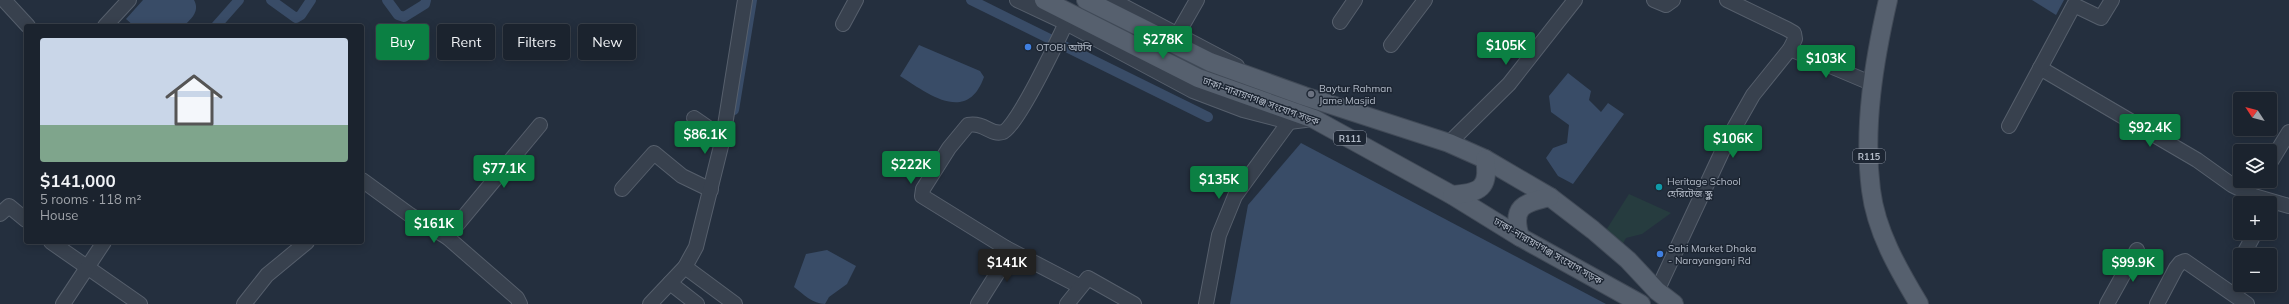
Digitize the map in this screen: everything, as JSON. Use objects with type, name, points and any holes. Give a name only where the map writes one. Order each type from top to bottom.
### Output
[{"type":"main road","name":"ঢাকা-নারায়ণগঞ্জ সংযোগ সড়ক","points":[[1044,0],[1198,78],[1314,119],[1452,195],[1520,237],[1642,304]]},
{"type":"main road","name":"ঢাকা-নারায়ণগঞ্জ সংযোগ সড়ক","points":[[1086,0],[1204,59],[1249,77],[1449,143],[1485,158],[1550,197],[1622,255],[1657,291],[1674,304]]},
{"type":"main road","name":"R115","points":[[1888,0],[1879,37],[1872,84],[1869,145],[1871,191],[1882,232],[1899,271],[1919,304]]},
{"type":"main road","points":[[1452,195],[1472,193],[1483,186],[1487,176],[1485,158]]},
{"type":"main road","points":[[1520,237],[1516,223],[1516,216],[1520,209],[1526,203],[1550,197]]},
{"type":"street","points":[[108,24],[129,0]]},
{"type":"street","points":[[650,304],[685,267],[696,247],[722,138],[745,0]]},
{"type":"street","points":[[843,24],[856,0]]},
{"type":"street","points":[[1017,0],[1063,28],[1193,91],[1243,110],[1289,122],[1314,119]]},
{"type":"street","points":[[1112,0],[1177,35],[1233,62],[1249,77]]},
{"type":"street","points":[[1177,35],[1197,0]]},
{"type":"street","points":[[1340,22],[1355,0]]},
{"type":"street","points":[[1391,45],[1425,0]]},
{"type":"street","points":[[1449,143],[1508,84],[1576,0]]},
{"type":"street","points":[[1654,0],[1666,5],[1673,0]]},
{"type":"street","points":[[1657,291],[1728,139],[1753,95],[1790,49],[1795,39],[1794,33],[1727,0]]},
{"type":"street","points":[[2008,126],[2074,5],[2101,18],[2112,0]]},
{"type":"street","points":[[6,1],[26,24]]},
{"type":"street","points":[[1063,28],[1050,52],[1034,90],[1011,125],[1005,132],[997,134],[978,124],[968,125],[949,148],[923,189],[922,196],[1006,248],[1079,286]]},
{"type":"street","points":[[1790,49],[1872,84]]},
{"type":"street","points":[[2040,68],[2197,160],[2232,185],[2254,196]]},
{"type":"street","points":[[694,118],[722,138]]},
{"type":"street","points":[[1206,304],[1219,235],[1235,196],[1289,122]]},
{"type":"street","points":[[447,237],[540,125]]},
{"type":"street","points":[[2277,152],[2289,132]]},
{"type":"street","points":[[622,189],[654,153],[682,176],[710,190]]},
{"type":"street","points":[[364,183],[410,215],[447,237],[516,298],[520,304]]},
{"type":"street","points":[[2277,203],[2289,206]]},
{"type":"street","points":[[0,214],[9,206],[24,218]]},
{"type":"street","points":[[54,244],[140,304]]},
{"type":"street","points":[[63,304],[103,244]]},
{"type":"street","points":[[244,304],[267,275],[305,244]]},
{"type":"street","points":[[978,304],[1000,269],[1006,248]]},
{"type":"street","points":[[2106,304],[2137,250]]},
{"type":"street","points":[[2157,304],[2176,268],[2180,263],[2185,261],[2247,304]]},
{"type":"street","points":[[685,267],[735,304]]},
{"type":"street","points":[[1066,304],[1086,278],[1091,278],[1134,304]]},
{"type":"street","points":[[670,283],[697,304]]},
{"type":"green space","points":[[1629,194],[1671,213],[1642,234],[1626,238],[1615,258],[1596,246]]},
{"type":"water","points":[[143,0],[194,0],[196,4],[196,11],[186,24],[132,24],[126,19]]},
{"type":"water","points":[[2032,0],[2064,0],[2056,15]]},
{"type":"water","points":[[919,45],[980,71],[984,77],[977,91],[968,99],[957,102],[946,101],[922,90],[900,76]]},
{"type":"water","points":[[1568,73],[1591,91],[1589,100],[1601,112],[1608,103],[1624,114],[1573,184],[1558,176],[1546,158],[1553,148],[1567,143],[1569,125],[1551,112],[1549,96]]},
{"type":"water","points":[[1301,143],[1606,304],[1230,304],[1248,205]]},
{"type":"water","points":[[827,250],[856,266],[847,284],[829,297],[825,304],[821,304],[812,300],[794,287],[806,254]]},
{"type":"waterway","points":[[218,24],[239,0]]},
{"type":"waterway","points":[[271,0],[296,18],[301,15],[311,0]]},
{"type":"waterway","points":[[387,0],[398,15],[404,17],[425,4],[426,0]]},
{"type":"waterway","points":[[734,110],[752,0]]},
{"type":"waterway","points":[[971,0],[1208,117]]},
{"type":"place","name":"OTOBI অটবি","points":[[1028,47]]},
{"type":"place","name":"Baytur Rahman Jame Masjid","points":[[1311,94]]},
{"type":"place","name":"Heritage School হেরিটেজ স্কুল","points":[[1659,187]]},
{"type":"place","name":"Sahi Market Dhaka - Narayanganj Rd","points":[[1660,254]]}]
